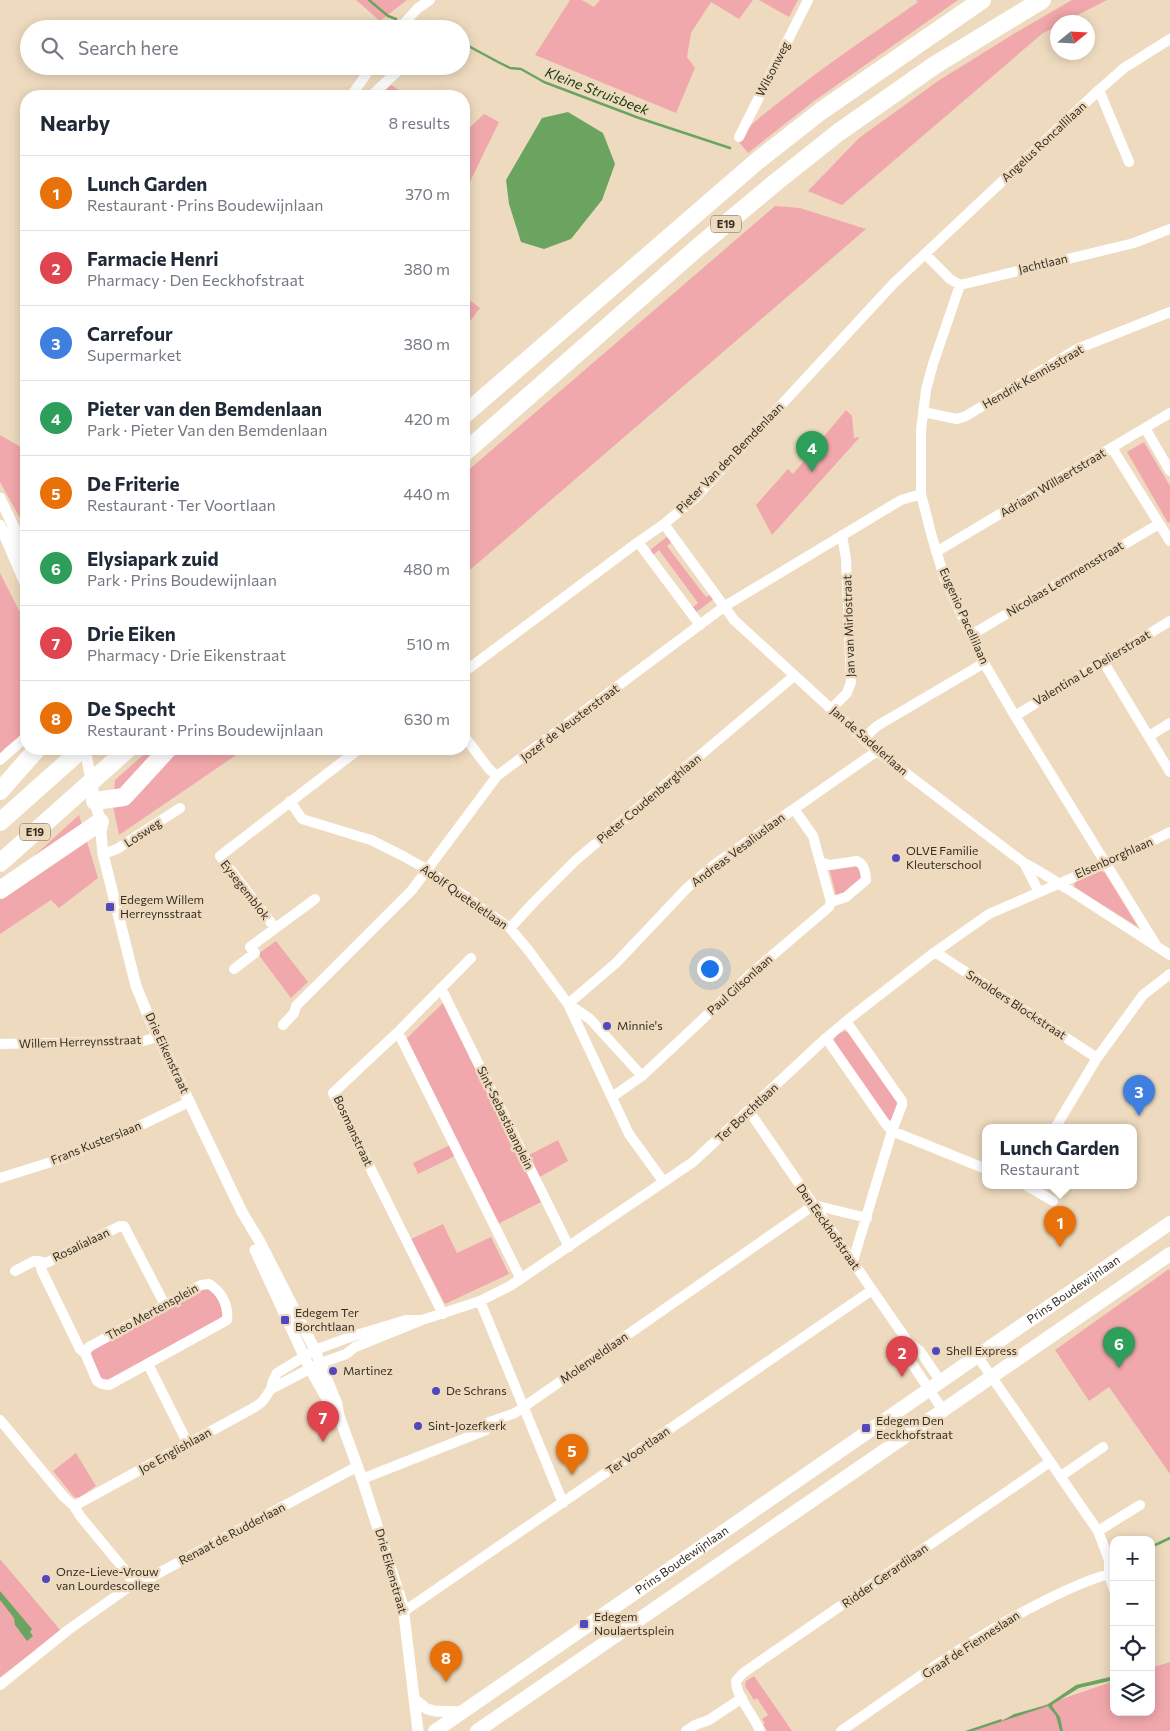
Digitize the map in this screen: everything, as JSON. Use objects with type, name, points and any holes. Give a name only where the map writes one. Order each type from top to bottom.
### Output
[{"type":"highway","name":"E19","points":[[470,410],[756,162],[821,111],[982,0]]},
{"type":"highway","name":"E19","points":[[470,448],[690,254],[839,132],[935,64],[1042,0]]},
{"type":"highway","points":[[0,791],[32,755]]},
{"type":"highway","name":"E19","points":[[0,822],[77,755]]},
{"type":"highway","name":"E19","points":[[0,863],[121,755]]},
{"type":"highway","points":[[95,801],[124,797],[162,755]]},
{"type":"highway","points":[[0,890],[100,822]]},
{"type":"main road","name":"Prins Boudewijnlaan","points":[[435,1731],[453,1721],[932,1386],[978,1357],[1170,1223]]},
{"type":"main road","name":"Prins Boudewijnlaan","points":[[477,1731],[942,1409],[1170,1254]]},
{"type":"street","points":[[410,20],[418,8],[430,0]]},
{"type":"street","name":"Wilsonweg","points":[[738,137],[808,0]]},
{"type":"street","name":"Angelus Roncallilaan","points":[[926,254],[1099,90],[1124,68],[1170,39]]},
{"type":"street","points":[[355,90],[366,75]]},
{"type":"street","points":[[377,90],[393,75]]},
{"type":"street","points":[[1099,90],[1129,162]]},
{"type":"street","name":"Jachtlaan","points":[[960,285],[1134,243],[1170,229]]},
{"type":"street","points":[[926,254],[950,279],[960,285]]},
{"type":"street","name":"Pieter Van den Bemdenlaan","points":[[470,668],[664,524],[694,499],[894,283],[926,254]]},
{"type":"street","name":"Eugenio Pacellilaan","points":[[960,285],[926,390],[920,436],[921,494],[936,552],[944,577],[984,663],[1156,945]]},
{"type":"street","name":"Hendrik Kennisstraat","points":[[923,412],[957,418],[966,416],[1078,350],[1170,312]]},
{"type":"street","name":"Adriaan Willaertstraat","points":[[936,552],[1170,413]]},
{"type":"street","points":[[1145,428],[1170,471]]},
{"type":"street","points":[[1112,448],[1170,541]]},
{"type":"street","name":"Jozef de Veusterstraat","points":[[282,1025],[294,1013],[296,1006],[412,890],[498,776],[725,606],[901,500],[921,494]]},
{"type":"street","points":[[0,498],[20,539]]},
{"type":"street","name":"Jan de Sadelerlaan","points":[[664,524],[734,620],[877,751],[1024,863],[1037,869],[1057,884],[1156,945]]},
{"type":"street","name":"Nicolaas Lemmensstraat","points":[[971,635],[1159,524]]},
{"type":"street","points":[[0,526],[10,535],[20,556]]},
{"type":"street","points":[[0,526],[20,571]]},
{"type":"street","name":"Jan van Mirlostraat","points":[[831,709],[847,693],[851,682],[846,560],[842,535]]},
{"type":"street","points":[[638,542],[700,625]]},
{"type":"street","name":"Valentina Le Delierstraat","points":[[1015,716],[1170,621]]},
{"type":"street","points":[[1103,661],[1170,772]]},
{"type":"street","points":[[863,739],[877,726],[984,663]]},
{"type":"street","name":"Pieter Coudenberghlaan","points":[[510,928],[576,860],[794,676]]},
{"type":"street","points":[[1148,736],[1170,723]]},
{"type":"street","points":[[0,760],[20,742]]},
{"type":"street","points":[[470,744],[489,769],[498,776]]},
{"type":"street","name":"Andreas Vesaliuslaan","points":[[568,1004],[616,963],[694,882],[715,864],[877,751]]},
{"type":"street","name":"Drie Eikenstraat","points":[[85,755],[128,957],[136,986],[150,1020],[242,1212],[260,1242],[315,1350],[316,1366],[332,1407],[339,1416],[358,1466],[400,1596],[418,1731]]},
{"type":"street","points":[[290,801],[351,755]]},
{"type":"street","name":"Adolf Queteletlaan","points":[[290,801],[302,819],[371,840],[428,870],[510,928],[568,1004],[629,1134],[663,1181]]},
{"type":"street","name":"Eysegemblok","points":[[275,928],[220,856],[290,801]]},
{"type":"street","name":"Losweg","points":[[107,853],[180,808]]},
{"type":"street","points":[[794,809],[812,836],[831,902]]},
{"type":"street","name":"Elsenborghlaan","points":[[1057,884],[1170,832]]},
{"type":"street","name":"Paul Gilsonlaan","points":[[612,1097],[642,1076],[754,971],[829,907],[831,902],[846,897],[866,880],[866,875],[860,862],[836,864],[820,862]]},
{"type":"street","name":"Jan de Sadelerlaan","points":[[1024,863],[1039,892]]},
{"type":"street","name":"Ter Borchtlaan","points":[[316,1366],[346,1354],[356,1347],[422,1320],[480,1301],[521,1279],[693,1162],[826,1038],[935,952],[989,914],[1057,884]]},
{"type":"street","name":"Eysegemblok","points":[[234,968],[256,953],[250,947],[315,899]]},
{"type":"street","points":[[1156,945],[1170,956]]},
{"type":"street","name":"Smolders Blockstraat","points":[[935,952],[1097,1058]]},
{"type":"street","name":"Bosmanstraat","points":[[443,1314],[333,1093],[397,1033],[471,958]]},
{"type":"street","points":[[1057,1124],[1097,1058],[1143,995],[1170,974]]},
{"type":"street","name":"Sint-Sebastiaanplein","points":[[441,988],[569,1247]]},
{"type":"street","points":[[568,1004],[590,1019],[642,1076]]},
{"type":"street","points":[[846,1022],[902,1101],[853,1261]]},
{"type":"street","points":[[397,1033],[521,1279]]},
{"type":"street","name":"Willem Herreynsstraat","points":[[0,1044],[143,1041],[159,1037]]},
{"type":"street","points":[[826,1038],[884,1123],[892,1131],[982,1167]]},
{"type":"street","name":"Frans Kusterslaan","points":[[0,1178],[64,1158],[131,1130],[189,1102]]},
{"type":"street","name":"Den Eeckhofstraat","points":[[749,1111],[908,1342],[920,1352],[932,1386]]},
{"type":"street","points":[[1032,1189],[1053,1201]]},
{"type":"street","points":[[814,1205],[867,1218]]},
{"type":"street","name":"Molenveldlaan","points":[[362,1479],[486,1430],[484,1424],[524,1408],[814,1205]]},
{"type":"street","name":"Drie Eikenstraat","points":[[242,1212],[255,1249],[287,1315],[304,1356],[316,1366]]},
{"type":"street","name":"Rosalialaan","points":[[15,1271],[34,1261],[46,1263],[120,1226],[124,1226],[164,1305]]},
{"type":"street","name":"Rosalialaan","points":[[39,1261],[50,1288],[80,1348],[85,1353]]},
{"type":"street","name":"Theo Mertensplein","points":[[209,1284],[218,1289],[223,1298],[228,1312],[227,1320],[109,1385],[97,1381],[85,1353],[89,1347],[164,1305],[201,1285],[209,1284]]},
{"type":"street","name":"Ter Voortlaan","points":[[403,1612],[872,1290]]},
{"type":"street","points":[[480,1301],[563,1503]]},
{"type":"street","name":"Ter Borchtlaan","points":[[304,1356],[353,1336],[406,1320],[422,1320]]},
{"type":"street","name":"Den Eeckhofstraat","points":[[908,1342],[908,1359],[932,1386]]},
{"type":"street","name":"Joe Englishlaan","points":[[74,1506],[256,1407],[271,1389],[272,1381],[277,1373],[304,1356]]},
{"type":"street","points":[[978,1357],[993,1376],[1098,1531],[1109,1560],[1111,1581]]},
{"type":"street","points":[[148,1364],[188,1444]]},
{"type":"street","name":"Joe Englishlaan","points":[[271,1389],[316,1366]]},
{"type":"street","points":[[932,1386],[942,1409]]},
{"type":"street","points":[[0,1420],[63,1496],[74,1506],[80,1516],[128,1574],[133,1584]]},
{"type":"street","points":[[1060,1476],[1103,1447]]},
{"type":"street","name":"Ridder Gerardilaan","points":[[742,1698],[736,1689],[736,1681],[750,1668],[1050,1462]]},
{"type":"street","name":"Renaat de Rudderlaan","points":[[0,1685],[59,1637],[133,1584],[144,1581],[358,1466]]},
{"type":"street","points":[[1098,1531],[1140,1505]]},
{"type":"street","name":"Graaf de Fienneslaan","points":[[842,1731],[974,1641],[1019,1614],[1056,1595],[1109,1574]]},
{"type":"street","points":[[686,1731],[695,1725],[709,1720],[742,1698],[757,1721],[760,1731]]},
{"type":"street","points":[[414,1699],[427,1709],[435,1711],[453,1721]]},
{"type":"shaded area","points":[[356,0],[407,0],[381,20],[379,20]]},
{"type":"shaded area","points":[[570,0],[582,0],[594,7],[600,0],[753,0],[739,19],[711,2],[691,33],[687,57],[695,68],[676,113],[535,55]]},
{"type":"shaded area","points":[[759,0],[798,0],[789,17]]},
{"type":"shaded area","points":[[916,0],[958,0],[814,101],[748,153],[738,141],[753,124],[816,74],[918,2]]},
{"type":"shaded area","points":[[1072,0],[1107,0],[1078,15],[1050,15],[1050,30],[1043,33],[842,205],[808,191],[859,138],[938,81]]},
{"type":"shaded area","points":[[391,85],[399,90],[386,90]]},
{"type":"shaded area","points":[[568,112],[603,133],[615,164],[602,200],[571,239],[544,249],[521,242],[509,204],[506,180],[542,118]]},
{"type":"shaded area","points":[[484,114],[499,122],[470,182],[470,127]]},
{"type":"shaded area","points":[[775,206],[800,208],[866,229],[470,570],[470,469]]},
{"type":"shaded area","points":[[470,300],[480,308],[470,321]]},
{"type":"shaded area","points":[[846,410],[852,416],[854,438],[860,437],[772,535],[756,505],[788,469],[793,474]]},
{"type":"shaded area","points":[[0,435],[20,446],[20,518],[0,482]]},
{"type":"shaded area","points":[[1144,442],[1170,486],[1170,522],[1168,523],[1127,452]]},
{"type":"shaded area","points":[[668,536],[672,542],[667,546],[706,597],[712,594],[715,598],[695,613],[692,608],[698,603],[659,550],[653,555],[650,550]]},
{"type":"shaded area","points":[[0,573],[20,612],[20,737],[0,754]]},
{"type":"shaded area","points":[[143,755],[236,755],[119,835],[113,806],[115,780]]},
{"type":"shaded area","points":[[79,815],[98,878],[59,908],[51,900],[0,934],[0,887]]},
{"type":"shaded area","points":[[854,864],[859,869],[861,878],[843,896],[836,895],[829,868]]},
{"type":"shaded area","points":[[1101,871],[1105,873],[1138,927],[1074,887],[1075,881]]},
{"type":"shaded area","points":[[276,941],[308,982],[291,998],[258,954]]},
{"type":"shaded area","points":[[443,1003],[541,1202],[498,1224],[406,1039]]},
{"type":"shaded area","points":[[845,1031],[848,1032],[899,1103],[893,1119],[889,1121],[833,1042],[837,1035]]},
{"type":"shaded area","points":[[558,1140],[568,1161],[538,1178],[527,1156]]},
{"type":"shaded area","points":[[450,1145],[455,1156],[418,1174],[413,1163]]},
{"type":"shaded area","points":[[443,1224],[457,1253],[491,1237],[509,1274],[445,1304],[411,1239]]},
{"type":"shaded area","points":[[1169,1269],[1170,1474],[1109,1387],[1089,1401],[1055,1350]]},
{"type":"shaded area","points":[[207,1287],[216,1296],[221,1307],[223,1316],[218,1322],[114,1379],[99,1379],[89,1350]]},
{"type":"shaded area","points":[[76,1453],[96,1486],[79,1498],[74,1497],[53,1471]]},
{"type":"shaded area","points":[[0,1559],[61,1631],[0,1677]]},
{"type":"shaded area","points":[[0,1591],[32,1629],[30,1632],[33,1636],[27,1641],[15,1625],[14,1618],[0,1600]]},
{"type":"shaded area","points":[[1170,1662],[1170,1731],[969,1731],[1110,1682],[1110,1716],[1155,1716],[1155,1667]]},
{"type":"shaded area","points":[[754,1676],[792,1731],[767,1731],[762,1719],[768,1715],[757,1698],[754,1700],[745,1686],[746,1681]]},
{"type":"shaded area","points":[[1110,1677],[1110,1681],[1079,1688],[1053,1704],[1052,1706],[1060,1717],[1063,1731],[1060,1731],[1056,1716],[1048,1706],[973,1731],[965,1731],[1001,1719],[1002,1721],[1014,1714],[1047,1705],[1076,1685]]},
{"type":"waterway","name":"Kleine Struisbeek","points":[[369,0],[388,16],[396,19]]},
{"type":"waterway","name":"Kleine Struisbeek","points":[[470,47],[510,68],[521,69],[544,82],[639,118],[730,148]]},
{"type":"waterway","points":[[1155,1545],[1170,1538]]},
{"type":"place","name":"Pieter van den Bemdenlaan","points":[[812,472]]},
{"type":"place","name":"OLVE Familie Kleuterschool","points":[[896,858]]},
{"type":"place","name":"Edegem Willem Herreynsstraat","points":[[110,907]]},
{"type":"place","name":"Minnie's","points":[[607,1026]]},
{"type":"place","name":"Carrefour","points":[[1139,1116]]},
{"type":"place","name":"Lunch Garden","points":[[1060,1247]]},
{"type":"place","name":"Edegem Ter Borchtlaan","points":[[285,1320]]},
{"type":"place","name":"Shell Express","points":[[936,1351]]},
{"type":"place","name":"Elysiapark zuid","points":[[1119,1368]]},
{"type":"place","name":"Martinez","points":[[333,1371]]},
{"type":"place","name":"Farmacie Henri","points":[[902,1377]]},
{"type":"place","name":"De Schrans","points":[[436,1391]]},
{"type":"place","name":"Sint-Jozefkerk","points":[[418,1426]]},
{"type":"place","name":"Edegem Den Eeckhofstraat","points":[[866,1428]]},
{"type":"place","name":"Drie Eiken","points":[[323,1442]]},
{"type":"place","name":"De Friterie","points":[[572,1475]]},
{"type":"place","name":"Onze-Lieve-Vrouw van Lourdescollege","points":[[46,1579]]},
{"type":"place","name":"Edegem Noulaertsplein","points":[[584,1624]]},
{"type":"place","name":"De Specht","points":[[446,1682]]}]
